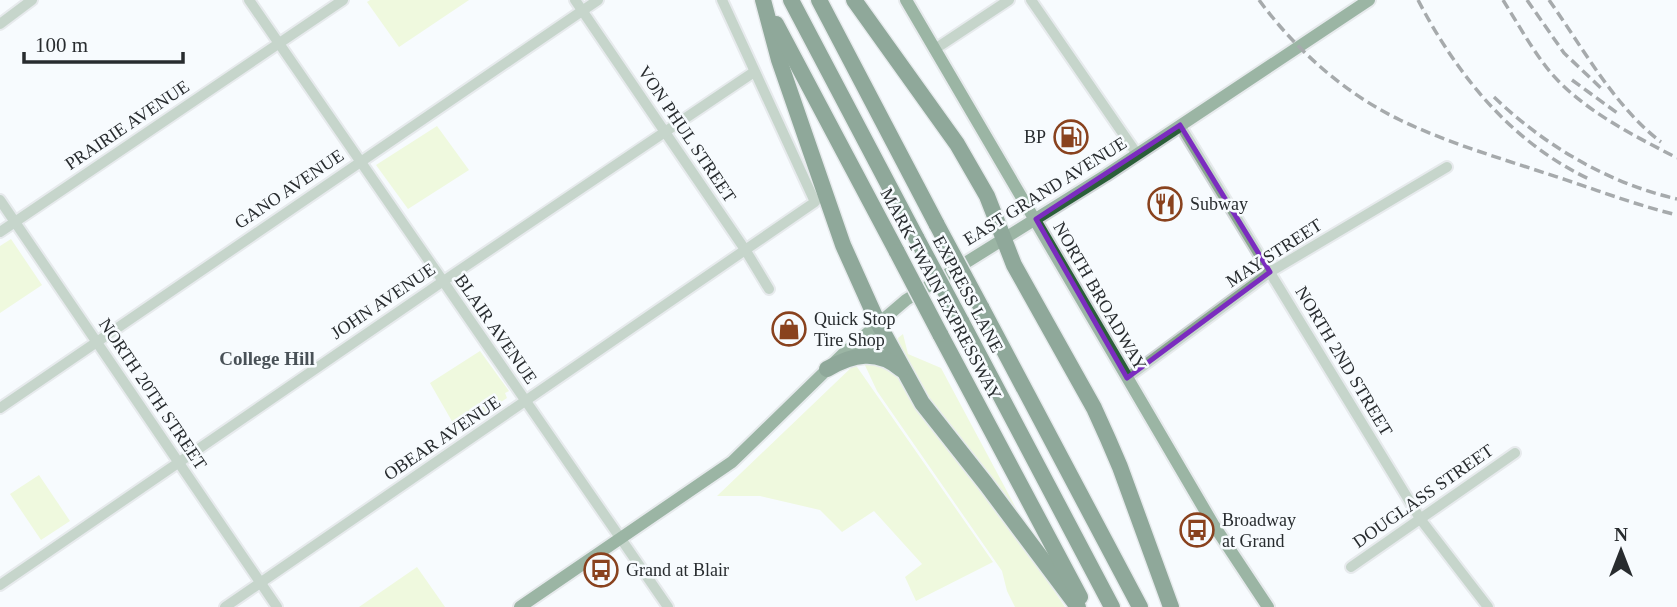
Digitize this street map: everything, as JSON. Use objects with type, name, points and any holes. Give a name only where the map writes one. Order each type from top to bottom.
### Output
[{"type":"highway","name":"MARK TWAIN EXPRESSWAY","points":[[763,0],[1085,607]]},
{"type":"highway","points":[[763,0],[779,60],[843,245],[878,323],[932,417],[1078,607]]},
{"type":"highway","name":"EXPRESS LANE","points":[[791,0],[1112,607]]},
{"type":"highway","name":"MARK TWAIN EXPRESSWAY","points":[[819,0],[1140,607]]},
{"type":"highway","points":[[854,0],[912,79],[969,164],[987,196],[1014,265],[1094,408],[1108,439],[1171,607]]},
{"type":"highway","points":[[827,369],[853,356],[868,355],[882,357],[903,370]]},
{"type":"main road","name":"NORTH BROADWAY","points":[[906,0],[1213,524],[1268,607]]},
{"type":"main road","name":"EAST GRAND AVENUE","points":[[520,607],[732,462],[827,369],[906,300],[1036,219],[1368,0]]},
{"type":"street","points":[[0,24],[32,0]]},
{"type":"street","name":"BLAIR AVENUE","points":[[249,0],[668,607]]},
{"type":"street","name":"PRAIRIE AVENUE","points":[[0,232],[343,0]]},
{"type":"street","name":"VON PHUL STREET","points":[[575,0],[769,289]]},
{"type":"street","name":"GANO AVENUE","points":[[0,408],[598,0]]},
{"type":"street","points":[[722,0],[754,72]]},
{"type":"street","points":[[935,49],[1009,0]]},
{"type":"street","points":[[1031,0],[1136,154]]},
{"type":"street","name":"JOHN AVENUE","points":[[0,585],[754,72]]},
{"type":"street","name":"OBEAR AVENUE","points":[[225,607],[815,202],[754,72]]},
{"type":"street","name":"NORTH 2ND STREET","points":[[1180,125],[1421,520],[1488,607]]},
{"type":"street","name":"MAY STREET","points":[[1127,378],[1270,272],[1447,167]]},
{"type":"street","name":"NORTH 20TH STREET","points":[[0,200],[277,607]]},
{"type":"street","name":"DOUGLASS STREET","points":[[1351,567],[1515,453]]},
{"type":"highlighted area","points":[[1180,125],[1270,272],[1127,378],[1036,219]]},
{"type":"green space","points":[[469,0],[399,47],[367,2]]},
{"type":"green space","points":[[437,126],[469,170],[408,209],[376,165]]},
{"type":"green space","points":[[11,239],[42,285],[0,313],[0,246]]},
{"type":"green space","points":[[903,334],[908,354],[941,368],[1032,538],[935,411],[901,356],[898,338]]},
{"type":"green space","points":[[480,351],[509,391],[505,393],[507,398],[457,430],[430,383]]},
{"type":"green space","points":[[863,361],[880,364],[892,370],[909,396],[1017,535],[1065,607],[1015,607],[1002,571],[877,391]]},
{"type":"green space","points":[[855,364],[993,562],[916,601],[905,577],[922,564],[874,511],[842,532],[820,510],[760,496],[717,496]]},
{"type":"green space","points":[[39,475],[70,521],[41,540],[10,494]]},
{"type":"green space","points":[[417,567],[445,607],[359,607]]},
{"type":"railway","points":[[1259,0],[1288,36],[1322,68],[1359,97],[1400,120],[1471,149],[1677,215]]},
{"type":"railway","points":[[1418,0],[1450,54],[1489,104],[1535,146],[1589,179]]},
{"type":"railway","points":[[1503,0],[1538,56],[1564,87],[1594,111],[1677,158]]},
{"type":"railway","points":[[1527,0],[1564,53],[1603,90]]},
{"type":"railway","points":[[1549,0],[1614,94],[1644,128],[1661,142]]},
{"type":"railway","points":[[1572,80],[1620,115]]},
{"type":"railway","points":[[1494,97],[1556,147],[1602,173],[1677,199]]},
{"type":"place","name":"BP","points":[[1071,137]]},
{"type":"place","name":"Subway","points":[[1165,204]]},
{"type":"place","name":"Quick Stop Tire Shop","points":[[789,329]]},
{"type":"place","name":"Broadway at Grand","points":[[1197,530]]},
{"type":"place","name":"Grand at Blair","points":[[601,570]]},
{"type":"district","name":"College Hill","points":[[267,358]]}]
